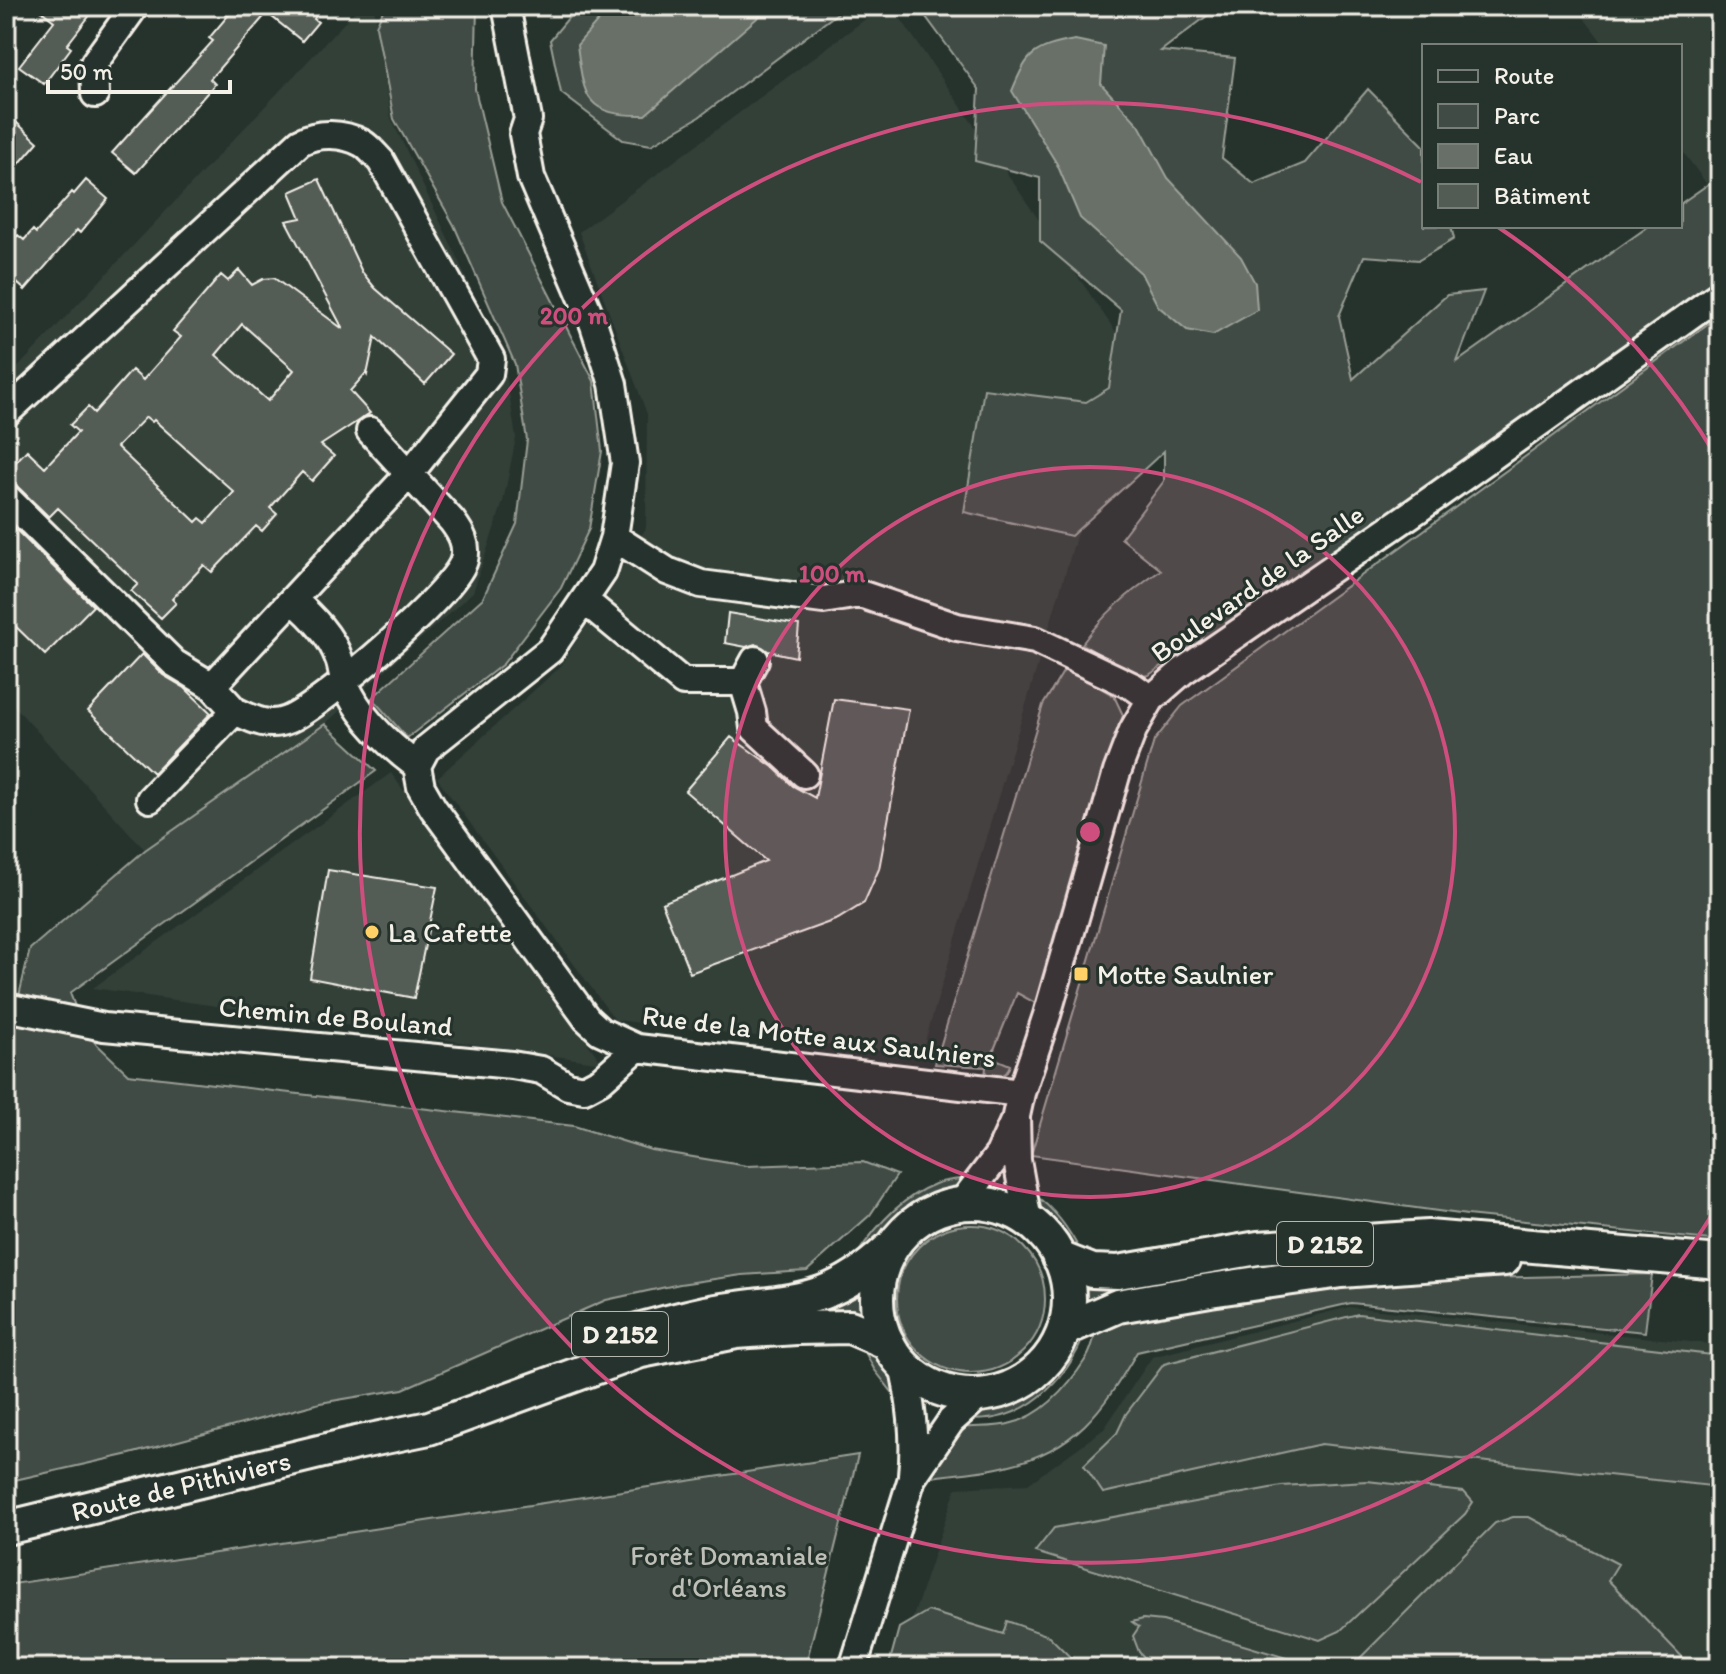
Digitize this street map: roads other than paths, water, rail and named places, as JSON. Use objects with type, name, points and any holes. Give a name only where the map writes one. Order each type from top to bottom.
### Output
[{"type":"main road","points":[[977,1201],[1014,1211],[1028,1221],[1052,1242],[1066,1273],[1070,1304],[1065,1329],[1054,1352],[1032,1376],[1010,1389],[969,1396],[936,1389],[896,1354],[877,1320],[877,1279],[888,1250],[904,1229],[936,1208],[977,1201]]},
{"type":"main road","name":"D 2152","points":[[1059,1258],[1092,1271],[1118,1272],[1258,1248],[1428,1237],[1720,1262]]},
{"type":"main road","name":"Route de Pithiviers","points":[[356,1443],[547,1361],[623,1333],[714,1312],[825,1294],[863,1273],[888,1250]]},
{"type":"main road","name":"D 2152","points":[[1065,1329],[1118,1306],[1210,1290],[1341,1271],[1595,1252]]},
{"type":"main road","name":"Route de Pithiviers","points":[[6,1528],[429,1428],[641,1351],[736,1332],[850,1327],[896,1354]]},
{"type":"street","points":[[95,94],[94,63],[135,6]]},
{"type":"street","points":[[294,601],[312,616],[339,656],[344,682],[388,744],[417,766],[426,749],[550,650],[603,572],[614,537],[625,463],[613,384],[594,325],[531,177],[523,134],[528,119],[506,6]]},
{"type":"street","points":[[6,413],[300,142],[312,135],[339,136],[364,144],[381,161],[491,359],[489,374],[410,473],[212,686]]},
{"type":"street","name":"Boulevard de la Salle","points":[[961,1204],[999,1154],[1018,1105],[1117,772],[1133,730],[1151,699],[1183,671],[1417,510],[1720,294]]},
{"type":"street","points":[[6,497],[174,663],[212,686],[235,711],[259,723],[288,720],[344,682],[427,607],[456,576],[463,562],[465,547],[461,535],[410,473],[370,431]]},
{"type":"street","points":[[614,537],[667,571],[701,584],[823,600],[860,594],[957,627],[1035,640],[1134,687],[1151,699]]},
{"type":"street","points":[[584,600],[683,682],[749,671],[754,728],[804,774]]},
{"type":"street","points":[[150,799],[235,711]]},
{"type":"street","name":"Rue de la Motte aux Saulniers","points":[[417,766],[421,787],[433,808],[587,1019],[600,1031],[637,1048],[1018,1105]]},
{"type":"street","name":"Chemin de Bouland","points":[[9,1007],[104,1027],[512,1065],[541,1070],[568,1086],[584,1089],[601,1080],[637,1048]]},
{"type":"street","name":"Boulevard de la Salle","points":[[1018,1105],[1017,1160],[1028,1221]]},
{"type":"street","points":[[853,1668],[912,1478],[915,1448],[913,1409],[896,1354]]},
{"type":"street","points":[[912,1478],[951,1421],[981,1394]]},
{"type":"water","points":[[611,6],[771,6],[645,115],[610,112],[591,100],[586,91],[577,45]]},
{"type":"water","points":[[1075,40],[1104,46],[1101,84],[1139,125],[1168,178],[1241,257],[1255,283],[1257,310],[1213,335],[1187,330],[1158,306],[1141,273],[1080,218],[1057,164],[1012,91],[1034,54],[1041,49]]},
{"type":"place","name":"La Cafette","points":[[372,932]]},
{"type":"place","name":"Motte Saulnier","points":[[1081,974]]},
{"type":"park label","name":"Forêt Domaniale d'Orléans","points":[[729,1571]]}]
